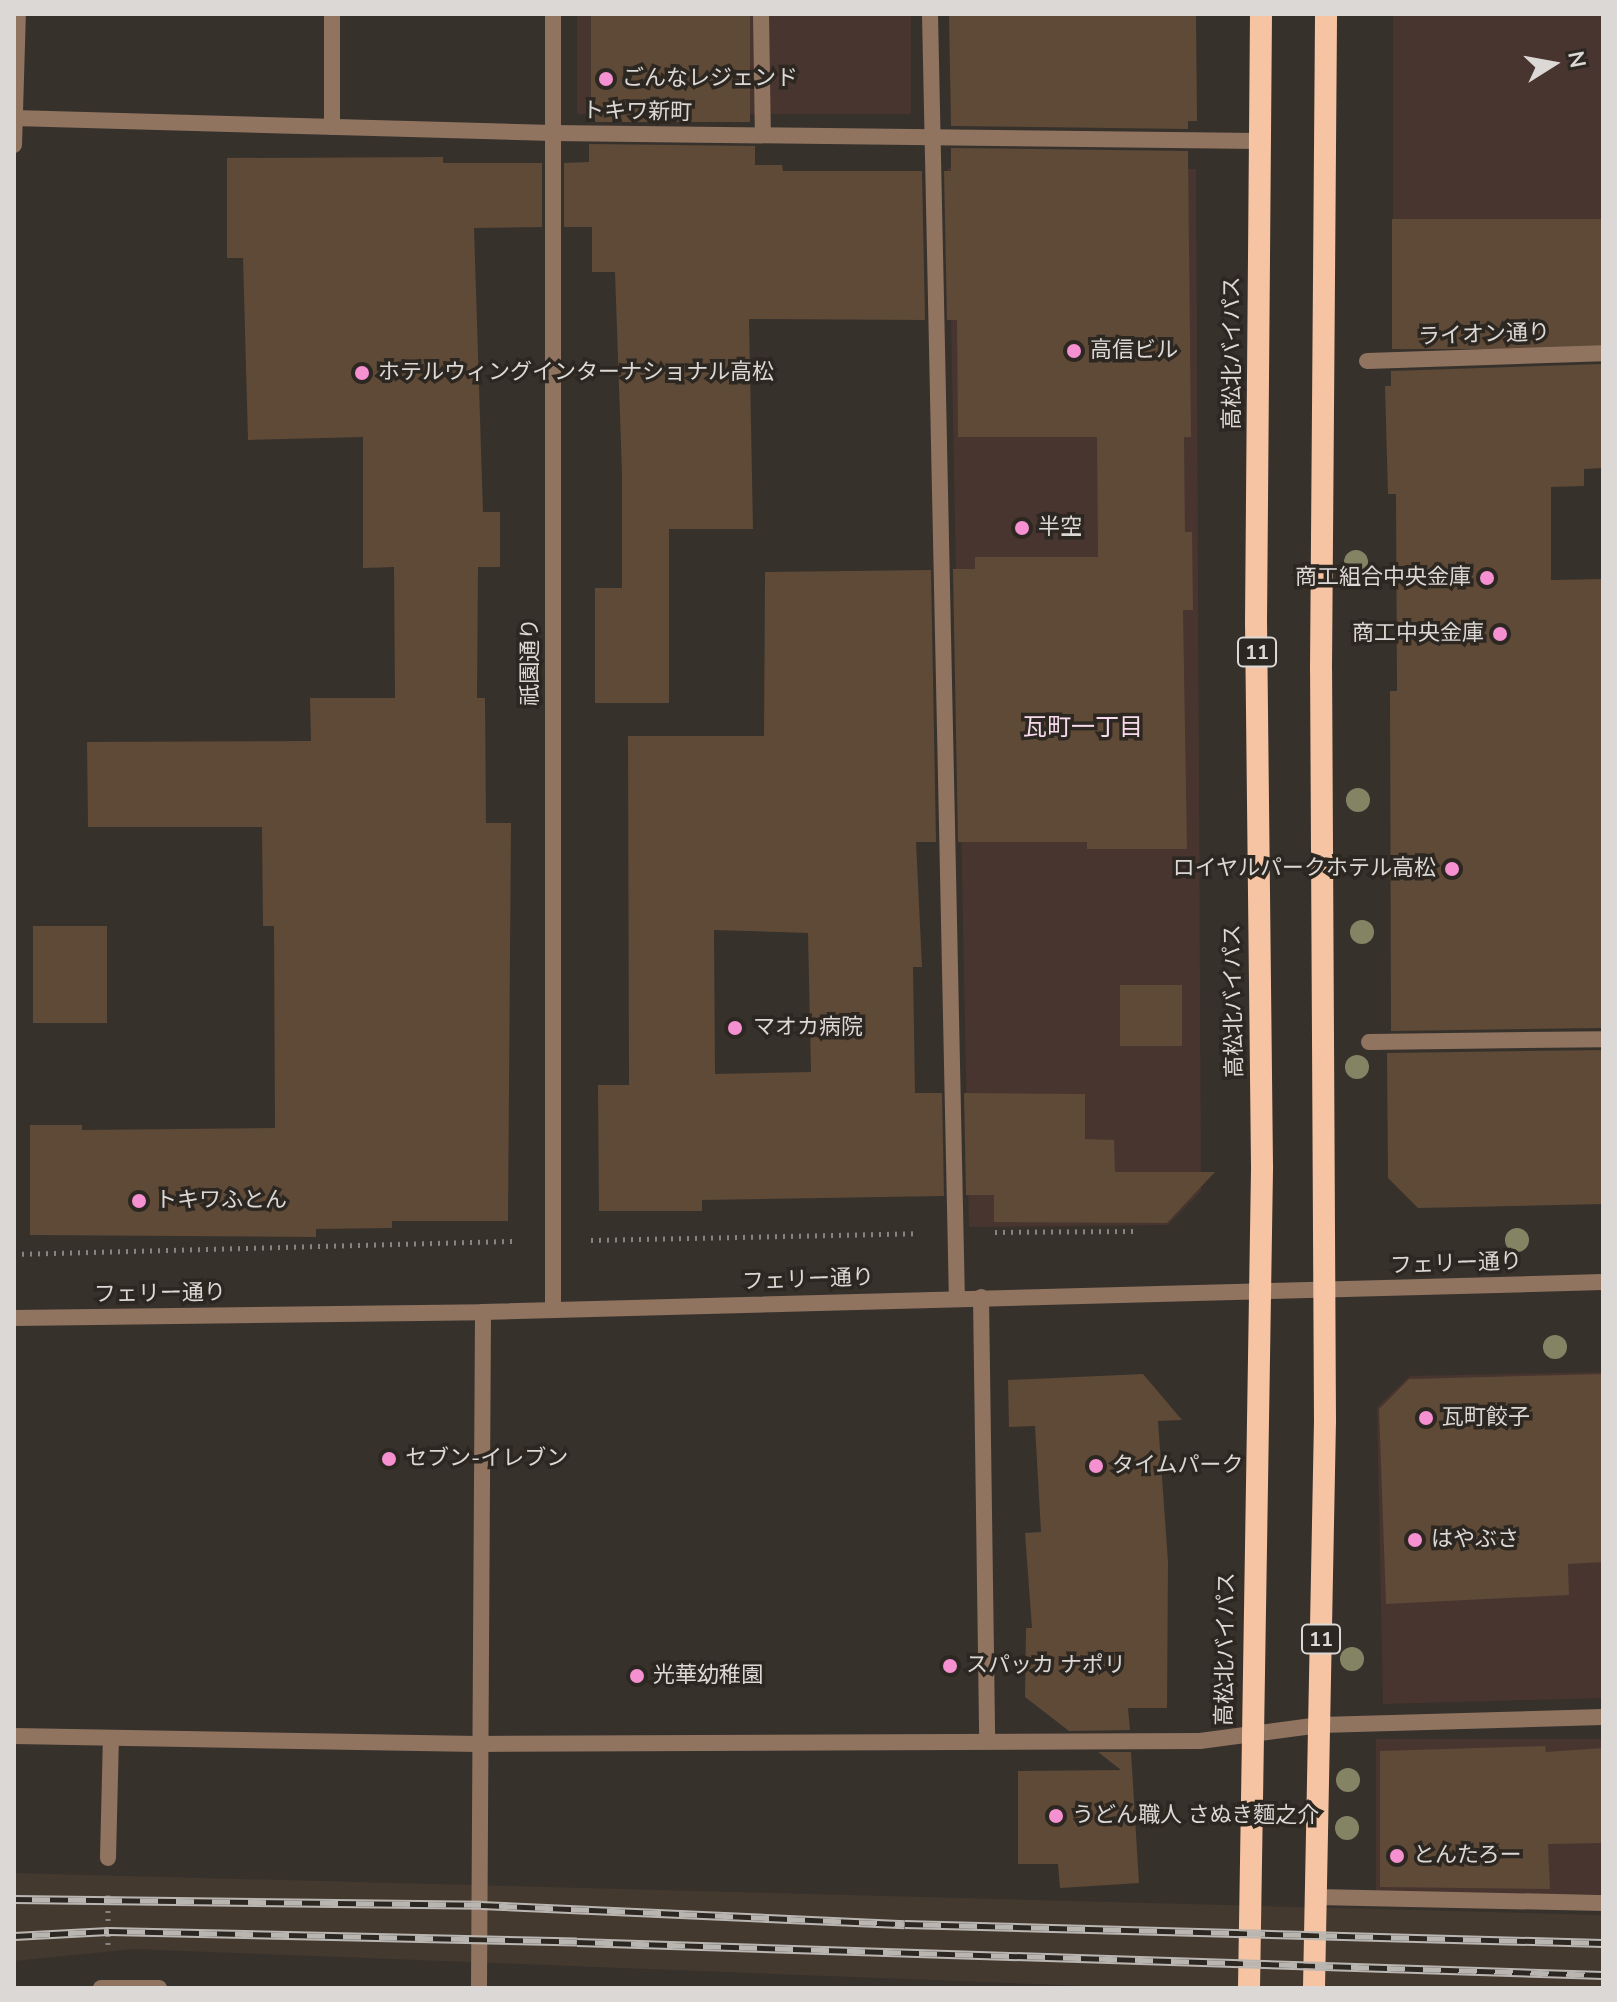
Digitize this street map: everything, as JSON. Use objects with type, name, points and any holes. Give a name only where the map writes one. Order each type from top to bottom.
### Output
[{"type":"highway","name":"高松北バイパス","points":[[1249,1988],[1261,1290],[1261,14]]},
{"type":"highway","name":"11","points":[[1314,1988],[1320,1725],[1326,14]]},
{"type":"street","points":[[14,145],[18,14]]},
{"type":"street","points":[[332,14],[332,127]]},
{"type":"street","name":"祇園通り","points":[[553,14],[553,1310]]},
{"type":"street","points":[[761,14],[763,135]]},
{"type":"street","points":[[930,14],[957,1298]]},
{"type":"street","name":"トキワ新町","points":[[14,118],[553,133],[1260,141]]},
{"type":"street","name":"ライオン通り","points":[[1367,361],[1603,353]]},
{"type":"street","points":[[1369,1042],[1603,1039]]},
{"type":"street","name":"フェリー通り","points":[[14,1318],[483,1312],[1603,1282]]},
{"type":"street","points":[[981,1297],[987,1741]]},
{"type":"street","points":[[479,1988],[478,1744],[483,1312]]},
{"type":"street","points":[[14,1736],[478,1744],[1200,1741],[1320,1725],[1603,1717]]},
{"type":"street","points":[[108,1858],[111,1739]]},
{"type":"street","points":[[1316,1897],[1603,1903]]},
{"type":"street","points":[[101,1988],[159,1988]]},
{"type":"path","points":[[108,1858],[108,1988]]},
{"type":"shaded area","points":[[577,14],[911,14],[911,114],[577,114]]},
{"type":"shaded area","points":[[1393,14],[1603,14],[1603,320],[1393,320]]},
{"type":"shaded area","points":[[948,168],[1196,169],[1201,1191],[1168,1225],[969,1227]]},
{"type":"shaded area","points":[[1603,1372],[1603,1698],[1383,1704],[1377,1407],[1410,1376]]},
{"type":"shaded area","points":[[1376,1739],[1603,1739],[1603,1894],[1376,1894]]},
{"type":"shaded area","points":[[14,1873],[1603,1915],[1603,1988],[1137,1988],[134,1949],[14,1961]]},
{"type":"building","points":[[591,14],[750,14],[750,122],[591,122]]},
{"type":"building","points":[[949,14],[1196,14],[1197,121],[1188,121],[1188,129],[951,126]]},
{"type":"building","points":[[589,144],[755,146],[755,165],[782,165],[783,171],[922,171],[925,320],[749,319],[753,529],[669,529],[669,703],[595,703],[595,588],[622,588],[622,473],[615,272],[592,272],[592,227],[564,227],[564,163],[589,162]]},
{"type":"building","points":[[951,148],[1188,151],[1191,437],[1184,437],[1185,532],[1192,532],[1193,610],[1183,610],[1187,849],[1087,849],[1087,842],[958,842],[953,569],[975,569],[975,557],[1098,557],[1097,437],[958,437],[957,320],[947,320],[944,171],[951,171]]},
{"type":"building","points":[[443,157],[443,163],[542,163],[542,227],[474,228],[483,512],[500,512],[500,567],[478,567],[477,698],[485,698],[486,823],[511,823],[508,1221],[392,1221],[392,1228],[316,1229],[316,1237],[30,1235],[30,1125],[82,1125],[82,1130],[275,1128],[274,926],[263,926],[262,827],[88,827],[87,742],[311,741],[310,698],[395,698],[394,567],[363,568],[363,437],[248,440],[243,258],[227,258],[227,158]]},
{"type":"building","points":[[1392,219],[1603,219],[1603,349],[1392,349]]},
{"type":"building","points":[[1603,364],[1603,468],[1584,469],[1584,486],[1551,487],[1551,580],[1603,579],[1603,1028],[1391,1031],[1390,691],[1397,691],[1396,494],[1388,494],[1385,386],[1391,386],[1391,371]]},
{"type":"building","points":[[931,570],[936,842],[916,842],[922,967],[913,967],[915,1093],[942,1093],[944,1196],[702,1200],[702,1211],[599,1211],[598,1085],[629,1085],[628,736],[764,736],[765,572]],"holes":[[[714,930],[808,933],[811,1072],[715,1074]]]},
{"type":"building","points":[[33,926],[107,926],[107,1023],[33,1023]]},
{"type":"building","points":[[1120,985],[1182,985],[1182,1046],[1120,1046]]},
{"type":"building","points":[[1603,1050],[1603,1204],[1418,1208],[1388,1178],[1387,1053]]},
{"type":"building","points":[[964,1093],[1085,1094],[1085,1139],[1114,1140],[1115,1172],[1215,1172],[1167,1223],[994,1222],[994,1195],[966,1195]]},
{"type":"building","points":[[1143,1374],[1182,1420],[1158,1421],[1168,1562],[1167,1708],[1128,1708],[1130,1730],[1069,1731],[1025,1697],[1026,1628],[1032,1628],[1025,1533],[1041,1532],[1035,1426],[1009,1427],[1008,1380]]},
{"type":"building","points":[[1603,1374],[1603,1562],[1568,1564],[1569,1595],[1386,1604],[1379,1409],[1409,1379]]},
{"type":"building","points":[[1545,1746],[1546,1752],[1603,1748],[1603,1843],[1548,1844],[1550,1889],[1380,1887],[1380,1751]]},
{"type":"building","points":[[1098,1752],[1131,1752],[1139,1883],[1060,1888],[1058,1864],[1018,1864],[1018,1771],[1121,1770]]},
{"type":"railway","points":[[14,1899],[481,1905],[905,1924],[1603,1943]]},
{"type":"railway","points":[[14,1936],[109,1931],[577,1942],[1603,1975]]},
{"type":"place","name":"ごんなレジェンド","points":[[606,79]]},
{"type":"place","name":"高信ビル","points":[[1074,351]]},
{"type":"place","name":"ホテルウィングインターナショナル高松","points":[[362,373]]},
{"type":"place","name":"半空","points":[[1022,528]]},
{"type":"place","name":"商工組合中央金庫","points":[[1487,578]]},
{"type":"place","name":"商工中央金庫","points":[[1500,634]]},
{"type":"place","name":"ロイヤルパークホテル高松","points":[[1452,869]]},
{"type":"place","name":"マオカ病院","points":[[735,1028]]},
{"type":"place","name":"トキワふとん","points":[[139,1201]]},
{"type":"place","name":"瓦町餃子","points":[[1426,1418]]},
{"type":"place","name":"セブン-イレブン","points":[[389,1459]]},
{"type":"place","name":"タイムパーク","points":[[1096,1466]]},
{"type":"place","name":"はやぶさ","points":[[1415,1540]]},
{"type":"place","name":"スパッカ ナポリ","points":[[950,1666]]},
{"type":"place","name":"光華幼稚園","points":[[637,1676]]},
{"type":"place","name":"うどん職人 さぬき麵之介","points":[[1056,1816]]},
{"type":"place","name":"とんたろー","points":[[1397,1856]]},
{"type":"district","name":"瓦町一丁目","points":[[1083,728]]}]
